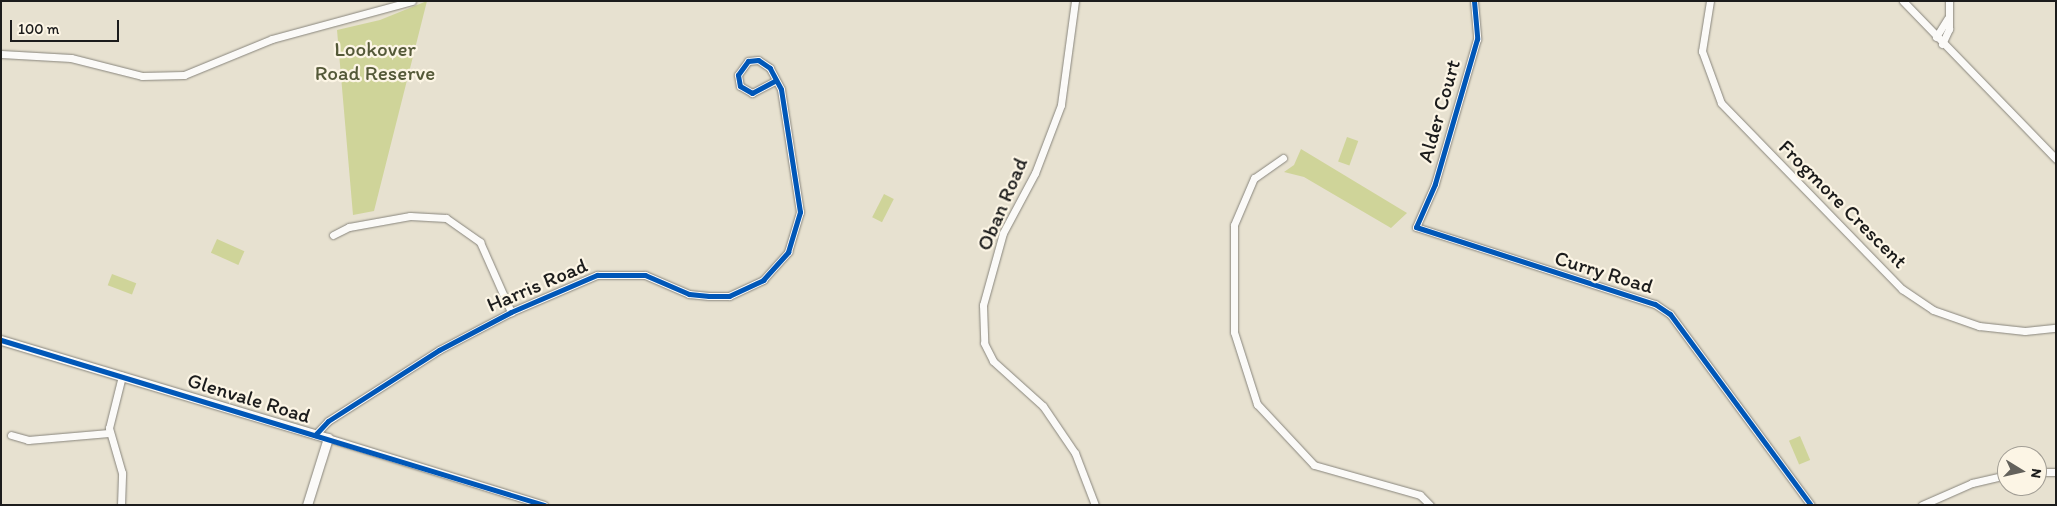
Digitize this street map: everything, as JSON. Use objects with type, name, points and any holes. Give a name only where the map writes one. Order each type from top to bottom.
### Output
[{"type":"street","points":[[1,54],[60,56],[131,74],[171,77],[212,66],[272,39],[412,1]]},
{"type":"street","name":"Oban Road","points":[[1075,1],[1061,105],[1035,173],[1003,233],[984,305],[984,343],[993,361],[1043,406],[1075,453],[1095,505]]},
{"type":"street","name":"Alder Court","points":[[1416,227],[1435,184],[1477,39],[1474,1]]},
{"type":"street","name":"Frogmore Crescent","points":[[1710,1],[1702,51],[1721,103],[1902,289],[1933,310],[1979,326],[2026,331],[2056,328]]},
{"type":"street","points":[[1903,1],[1936,38],[2056,159]]},
{"type":"street","points":[[1942,44],[1949,16],[1949,1]]},
{"type":"street","points":[[1936,38],[1949,16]]},
{"type":"street","name":"Harris Road","points":[[315,434],[374,390],[511,312],[597,275],[645,276],[689,294],[729,296],[752,288],[773,272],[788,252],[800,212],[784,97],[770,68],[758,60],[748,61],[738,75],[740,86],[752,93],[775,81]]},
{"type":"street","points":[[1283,158],[1254,178],[1234,225],[1234,332],[1257,404],[1314,465],[1420,495],[1430,505]]},
{"type":"street","points":[[333,235],[349,227],[410,216],[446,218],[480,242],[511,312]]},
{"type":"street","name":"Curry Road","points":[[1416,227],[1654,304],[1670,314],[1811,505]]},
{"type":"street","name":"Glenvale Road","points":[[1,340],[544,505]]},
{"type":"street","points":[[121,505],[122,473],[109,433],[122,376]]},
{"type":"street","points":[[11,435],[28,440],[109,433]]},
{"type":"street","points":[[307,505],[328,438]]},
{"type":"street","points":[[1922,505],[1972,483],[1997,477]]},
{"type":"green space","name":"Lookover Road Reserve","points":[[427,1],[374,211],[353,215],[337,30],[380,20]]},
{"type":"green space","points":[[1347,137],[1358,141],[1349,166],[1338,161]]},
{"type":"green space","points":[[1301,149],[1407,213],[1391,228],[1304,177],[1284,172],[1294,165]]},
{"type":"green space","points":[[884,194],[894,199],[882,222],[872,217]]},
{"type":"green space","points":[[217,239],[244,251],[238,265],[211,253]]},
{"type":"green space","points":[[112,274],[136,283],[132,295],[108,285]]},
{"type":"green space","points":[[1800,436],[1810,460],[1799,465],[1789,441]]},
{"type":"cycle path","points":[[1474,1],[1477,39],[1435,184],[1416,227],[1655,304],[1670,314],[1811,505]]},
{"type":"cycle path","points":[[315,435],[328,421],[439,350],[511,312],[597,275],[645,275],[689,294],[709,296],[729,296],[763,280],[788,252],[800,212],[781,89],[770,68],[758,60],[748,61],[738,75],[740,86],[752,93],[775,81]]},
{"type":"cycle path","points":[[1,340],[544,505]]}]
